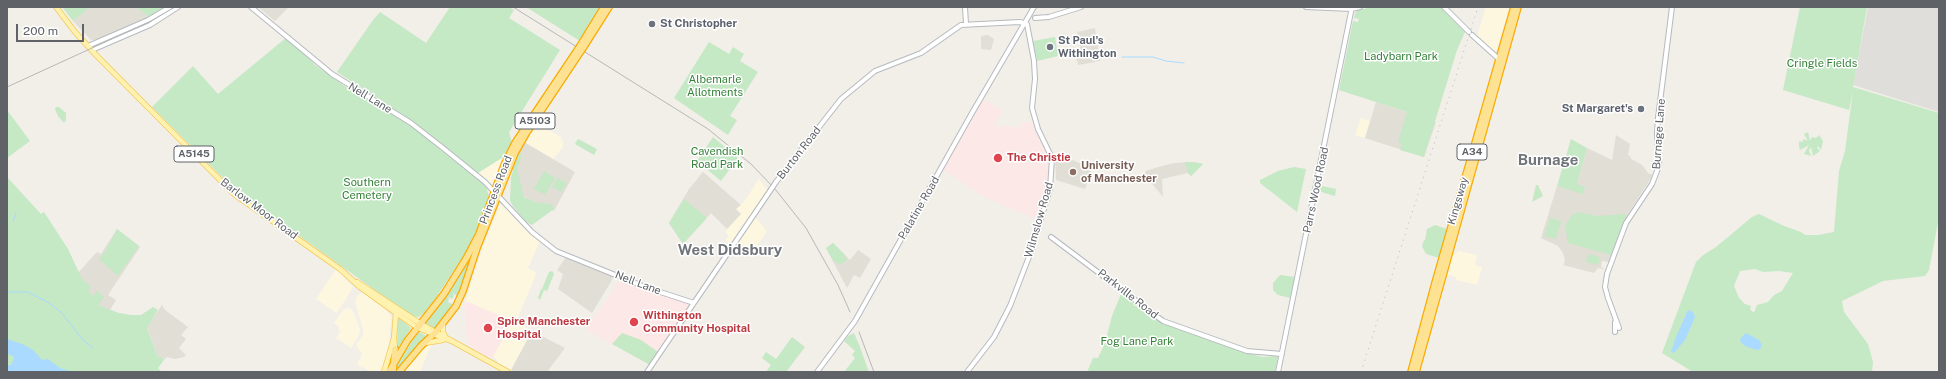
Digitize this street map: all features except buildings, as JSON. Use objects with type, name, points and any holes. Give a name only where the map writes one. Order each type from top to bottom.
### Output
[{"type":"highway","name":"Princess Road","points":[[580,49],[604,7]]},
{"type":"highway","name":"Princess Road","points":[[400,372],[424,343],[435,334],[456,306],[463,291],[496,194],[498,184],[511,152],[609,7]]},
{"type":"highway","name":"Kingsway","points":[[1500,60],[1501,51],[1514,7]]},
{"type":"highway","name":"Kingsway","points":[[1411,372],[1500,60],[1518,7]]},
{"type":"highway","name":"Princess Road","points":[[389,372],[394,362],[419,326],[446,291],[467,257],[479,234],[515,153],[536,116]]},
{"type":"highway","name":"Kingsway","points":[[1416,372],[1448,246]]},
{"type":"highway","name":"A5103","points":[[393,372],[395,349]]},
{"type":"main road","name":"Barlow Moor Road","points":[[56,7],[88,46],[230,190],[396,311],[419,326],[508,372]]},
{"type":"main road","name":"Barlow Moor Road","points":[[355,281],[360,287],[389,308],[410,318],[419,326]]},
{"type":"main road","points":[[389,308],[394,323]]},
{"type":"main road","points":[[395,349],[394,323],[396,311]]},
{"type":"main road","points":[[410,318],[418,319],[428,315]]},
{"type":"main road","points":[[424,343],[448,340],[443,332],[443,324]]},
{"type":"main road","points":[[384,372],[394,338]]},
{"type":"street","points":[[88,46],[148,20],[170,7]]},
{"type":"street","points":[[92,50],[160,19],[178,7]]},
{"type":"street","name":"Nell Lane","points":[[251,7],[325,69],[411,123],[490,188],[533,233],[556,251],[645,287],[694,303]]},
{"type":"street","points":[[965,7],[966,24]]},
{"type":"street","points":[[1035,18],[1049,18],[1081,7]]},
{"type":"street","points":[[1306,7],[1360,7]]},
{"type":"street","points":[[1444,7],[1470,34],[1500,60]]},
{"type":"street","name":"Burnage Lane","points":[[1615,321],[1605,287],[1607,274],[1626,224],[1652,184],[1658,166],[1658,118],[1672,7]]},
{"type":"street","name":"Parrs Wood Road","points":[[1278,372],[1352,8]]},
{"type":"street","points":[[1024,25],[1033,9]]},
{"type":"street","name":"Burton Road","points":[[648,372],[776,182],[841,99],[857,84],[878,69],[922,53],[961,25],[1016,23],[1024,25]]},
{"type":"street","name":"Wilmslow Road","points":[[967,372],[994,337],[1010,306],[1033,245],[1050,188],[1052,158],[1038,129],[1032,108],[1034,73],[1029,32],[1024,25]]},
{"type":"street","name":"Palatine Road","points":[[817,372],[855,321],[1014,40],[1024,25]]},
{"type":"street","points":[[98,56],[99,51],[103,46]]},
{"type":"street","points":[[1491,53],[1501,51]]},
{"type":"street","points":[[490,188],[498,184]]},
{"type":"street","name":"Parkville Road","points":[[1051,236],[1163,321],[1247,351],[1282,354]]},
{"type":"street","points":[[1615,321],[1619,328]]},
{"type":"street","points":[[1615,321],[1615,332]]},
{"type":"shaded area","points":[[90,7],[136,7],[149,17],[95,40],[91,40],[73,21]]},
{"type":"shaded area","points":[[258,7],[289,7],[275,21]]},
{"type":"shaded area","points":[[1486,7],[1510,7],[1496,51],[1490,48],[1477,36]]},
{"type":"shaded area","points":[[1868,7],[1939,7],[1939,112],[1853,85]]},
{"type":"shaded area","points":[[1095,28],[1100,61],[1078,65],[1076,57],[1082,56],[1077,32]]},
{"type":"shaded area","points":[[988,35],[994,39],[991,50],[981,49],[981,36]]},
{"type":"shaded area","name":"The Christie","points":[[983,99],[1002,110],[994,126],[1022,127],[1022,122],[1031,122],[1043,147],[1048,161],[1049,171],[1047,191],[1040,217],[1037,219],[1002,205],[980,194],[943,170]]},
{"type":"shaded area","points":[[1376,102],[1436,122],[1424,157],[1365,138]]},
{"type":"shaded area","points":[[1361,118],[1370,121],[1365,138],[1355,135]]},
{"type":"shaded area","points":[[538,125],[560,136],[563,142],[563,147],[553,159],[524,142],[535,126]]},
{"type":"shaded area","points":[[1616,135],[1630,144],[1628,155],[1631,157],[1630,158],[1642,165],[1648,173],[1653,175],[1628,214],[1609,262],[1602,261],[1601,267],[1606,270],[1598,268],[1594,273],[1563,265],[1565,261],[1563,253],[1558,246],[1541,238],[1557,186],[1575,191],[1587,148],[1612,160]]},
{"type":"shaded area","points":[[524,142],[575,172],[554,211],[535,204],[522,195],[517,173],[512,170]]},
{"type":"shaded area","name":"University of Manchester","points":[[1055,155],[1063,160],[1065,157],[1092,168],[1085,189],[1056,180]]},
{"type":"shaded area","points":[[505,156],[494,184],[489,183],[478,173]]},
{"type":"shaded area","points":[[1191,162],[1203,164],[1191,176],[1188,173],[1162,179],[1163,197],[1144,174],[1146,171],[1174,163]]},
{"type":"shaded area","points":[[703,172],[741,205],[736,209],[741,214],[727,229],[711,213],[683,244],[669,223],[689,189]]},
{"type":"shaded area","points":[[759,179],[767,190],[730,244],[725,240],[729,236],[725,232],[741,214],[736,209],[744,202]]},
{"type":"shaded area","points":[[501,204],[540,241],[528,268],[536,274],[516,322],[532,331],[511,370],[498,363],[497,359],[493,357],[488,358],[467,343],[464,306],[483,246]]},
{"type":"shaded area","points":[[754,218],[757,219],[767,231],[753,252],[737,242]]},
{"type":"shaded area","points":[[117,229],[140,247],[108,295],[116,300],[110,310],[77,297],[82,279],[78,273],[97,252],[101,254]]},
{"type":"shaded area","points":[[833,243],[850,260],[858,250],[871,259],[860,278],[854,275],[847,288],[826,248]]},
{"type":"shaded area","points":[[1459,251],[1477,255],[1475,265],[1482,267],[1477,285],[1457,280],[1456,277],[1446,274],[1451,256]]},
{"type":"shaded area","points":[[566,257],[613,276],[592,313],[558,289],[563,274],[557,270]]},
{"type":"shaded area","points":[[336,269],[353,287],[337,313],[316,299]]},
{"type":"shaded area","name":"Withington Community Hospital","points":[[623,279],[689,303],[690,306],[650,365],[585,329],[619,281]]},
{"type":"shaded area","points":[[363,292],[384,307],[391,317],[389,343],[382,372],[372,372],[357,365],[362,354],[356,345],[363,335],[363,329],[355,302],[357,296]]},
{"type":"shaded area","name":"Spire Manchester Hospital","points":[[466,301],[512,321],[493,357],[488,358],[467,343],[464,306]]},
{"type":"shaded area","points":[[162,305],[165,310],[188,327],[181,335],[186,339],[179,348],[186,355],[184,357],[175,359],[167,357],[164,360],[160,356],[158,357],[147,327]]},
{"type":"shaded area","points":[[349,308],[353,311],[360,329],[359,335],[351,348],[336,338],[340,332],[338,326],[334,323],[344,309]]},
{"type":"shaded area","points":[[532,331],[565,348],[547,372],[514,372],[511,370]]},
{"type":"shaded area","points":[[432,343],[420,372],[403,372],[424,348]]},
{"type":"green space","points":[[62,7],[90,7],[73,21]]},
{"type":"green space","points":[[136,7],[165,7],[149,17]]},
{"type":"green space","points":[[450,7],[509,7],[514,10],[509,18],[560,50],[509,132],[512,143],[505,156],[478,173],[405,116],[337,72],[380,12],[426,43]]},
{"type":"green space","points":[[526,7],[601,7],[580,41]]},
{"type":"green space","name":"Ladybarn Park","points":[[1373,7],[1440,7],[1465,32],[1457,50],[1424,157],[1400,150],[1402,144],[1398,142],[1407,112],[1339,90],[1353,21],[1358,22],[1359,19],[1354,18],[1355,13],[1358,10]]},
{"type":"green space","name":"Cringle Fields","points":[[1800,7],[1867,7],[1853,87],[1939,113],[1939,217],[1929,270],[1925,276],[1883,281],[1842,301],[1844,312],[1868,344],[1873,362],[1872,372],[1693,372],[1662,353],[1696,262],[1702,256],[1716,247],[1752,217],[1759,214],[1805,235],[1818,235],[1834,232],[1839,171],[1845,151],[1853,91],[1849,110],[1783,90]],"holes":[[[1755,269],[1763,272],[1779,271],[1793,273],[1782,291],[1774,295],[1768,302],[1757,305],[1754,313],[1750,309],[1751,306],[1745,304],[1739,298],[1734,286],[1740,271]]]},
{"type":"green space","name":"Southern Cemetery","points":[[287,37],[304,52],[315,65],[346,87],[409,124],[486,186],[489,197],[478,227],[466,252],[435,299],[419,317],[411,316],[234,189],[152,107],[193,66],[218,94]]},
{"type":"green space","points":[[1055,37],[1058,56],[1037,61],[1033,41]]},
{"type":"green space","name":"Albemarle Allotments","points":[[709,42],[729,54],[733,47],[744,54],[740,61],[758,72],[730,116],[737,120],[728,135],[674,98]]},
{"type":"green space","points":[[56,107],[59,107],[66,113],[66,120],[64,123],[58,116],[55,109]]},
{"type":"green space","points":[[7,110],[30,141],[7,158]]},
{"type":"green space","points":[[1808,132],[1810,141],[1812,137],[1816,138],[1819,135],[1823,141],[1821,150],[1818,146],[1817,148],[1820,151],[1813,156],[1811,147],[1809,150],[1811,156],[1804,154],[1809,145],[1800,150],[1799,146],[1799,141],[1802,142],[1804,139],[1808,141],[1804,134]]},
{"type":"green space","name":"Cavendish Road Park","points":[[713,137],[738,158],[721,181],[697,161]]},
{"type":"green space","points":[[578,139],[597,149],[594,155],[575,144]]},
{"type":"green space","points":[[1571,139],[1587,148],[1577,184],[1585,187],[1583,194],[1557,186]]},
{"type":"green space","points":[[521,153],[521,158],[517,169],[524,197],[535,202],[551,204],[554,209],[532,225],[526,222],[512,205],[510,200],[511,177],[518,155]]},
{"type":"green space","points":[[1185,162],[1203,164],[1191,176],[1188,173]]},
{"type":"green space","points":[[1294,167],[1306,169],[1297,212],[1260,183],[1260,180],[1278,171]]},
{"type":"green space","points":[[544,171],[555,178],[545,195],[534,189]]},
{"type":"green space","points":[[7,177],[41,214],[44,212],[68,249],[82,279],[91,287],[88,291],[93,296],[97,291],[104,297],[98,305],[119,313],[131,315],[141,315],[153,307],[158,310],[147,328],[158,357],[160,356],[164,360],[158,368],[162,372],[7,372]]},
{"type":"green space","points":[[558,178],[567,183],[561,192],[552,187]]},
{"type":"green space","points":[[1536,185],[1538,185],[1543,196],[1532,202]]},
{"type":"green space","points":[[1322,186],[1336,189],[1335,196],[1318,191],[1319,187]]},
{"type":"green space","points":[[684,199],[707,218],[683,244],[669,223]]},
{"type":"green space","points":[[1577,212],[1597,216],[1625,214],[1626,217],[1611,255],[1568,243],[1565,225],[1571,216]]},
{"type":"green space","points":[[1550,218],[1561,221],[1556,239],[1544,236]]},
{"type":"green space","points":[[1435,225],[1447,229],[1439,258],[1426,254],[1422,246],[1427,229]]},
{"type":"green space","points":[[117,229],[139,246],[118,276],[99,259],[105,252]]},
{"type":"green space","points":[[833,243],[845,255],[839,259],[845,256],[847,260],[839,265],[836,261],[834,262],[826,248]]},
{"type":"green space","points":[[476,246],[461,291],[457,296],[453,293],[454,296],[452,299],[445,295]]},
{"type":"green space","points":[[1588,254],[1600,257],[1598,265],[1586,262]]},
{"type":"green space","points":[[552,271],[554,274],[547,291],[542,289],[549,272]]},
{"type":"green space","points":[[1280,275],[1295,277],[1290,298],[1278,295],[1273,290],[1273,283]]},
{"type":"green space","points":[[541,289],[544,290],[540,300],[538,298]]},
{"type":"green space","name":"Fog Lane Park","points":[[1121,294],[1146,313],[1172,327],[1247,353],[1263,357],[1278,356],[1275,372],[1087,372],[1093,358],[1098,358],[1105,343],[1112,316]]},
{"type":"green space","points":[[444,295],[449,298],[448,302],[452,304],[450,312],[437,328],[434,329],[425,323]]},
{"type":"green space","points":[[398,319],[411,328],[397,349]]},
{"type":"green space","points":[[419,332],[428,337],[396,372],[394,372],[395,364]]},
{"type":"green space","points":[[622,333],[641,340],[658,352],[650,365],[612,344]]},
{"type":"green space","points":[[854,333],[869,372],[844,372],[855,358],[852,355],[855,351],[844,341],[848,336]]},
{"type":"green space","points":[[792,337],[805,347],[786,372],[766,372],[771,365],[762,358],[766,352],[776,359]]},
{"type":"water","points":[[1688,310],[1693,312],[1695,317],[1685,340],[1674,353],[1671,352],[1676,337]]},
{"type":"water","points":[[1746,333],[1759,340],[1762,345],[1760,349],[1757,350],[1747,347],[1741,343],[1740,339]]},
{"type":"water","points":[[7,339],[22,344],[33,350],[42,360],[48,359],[60,368],[72,372],[7,372],[7,365],[11,365],[14,359],[13,356],[7,354]]},
{"type":"waterway","points":[[1122,57],[1153,57],[1166,61],[1184,63]]},
{"type":"waterway","points":[[13,221],[16,213]]},
{"type":"waterway","points":[[7,292],[28,292],[49,303],[61,312],[81,338],[93,348]]},
{"type":"tram line","points":[[7,87],[151,21],[175,7]]},
{"type":"tram line","points":[[513,7],[708,129],[751,164],[775,189],[806,228],[838,285],[850,312]]},
{"type":"tram line","points":[[859,332],[874,372]]},
{"type":"railway","points":[[1361,372],[1478,7]]},
{"type":"place","name":"St Christopher","points":[[652,24]]},
{"type":"place","name":"St Paul's Withington","points":[[1050,47]]},
{"type":"place","name":"St Margaret's","points":[[1641,109]]},
{"type":"place","name":"The Christie","points":[[998,158]]},
{"type":"place","name":"University of Manchester","points":[[1073,172]]},
{"type":"place","name":"Withington Community Hospital","points":[[634,322]]},
{"type":"place","name":"Spire Manchester Hospital","points":[[488,328]]},
{"type":"district","name":"Burnage","points":[[1548,160]]},
{"type":"district","name":"West Didsbury","points":[[730,250]]}]
